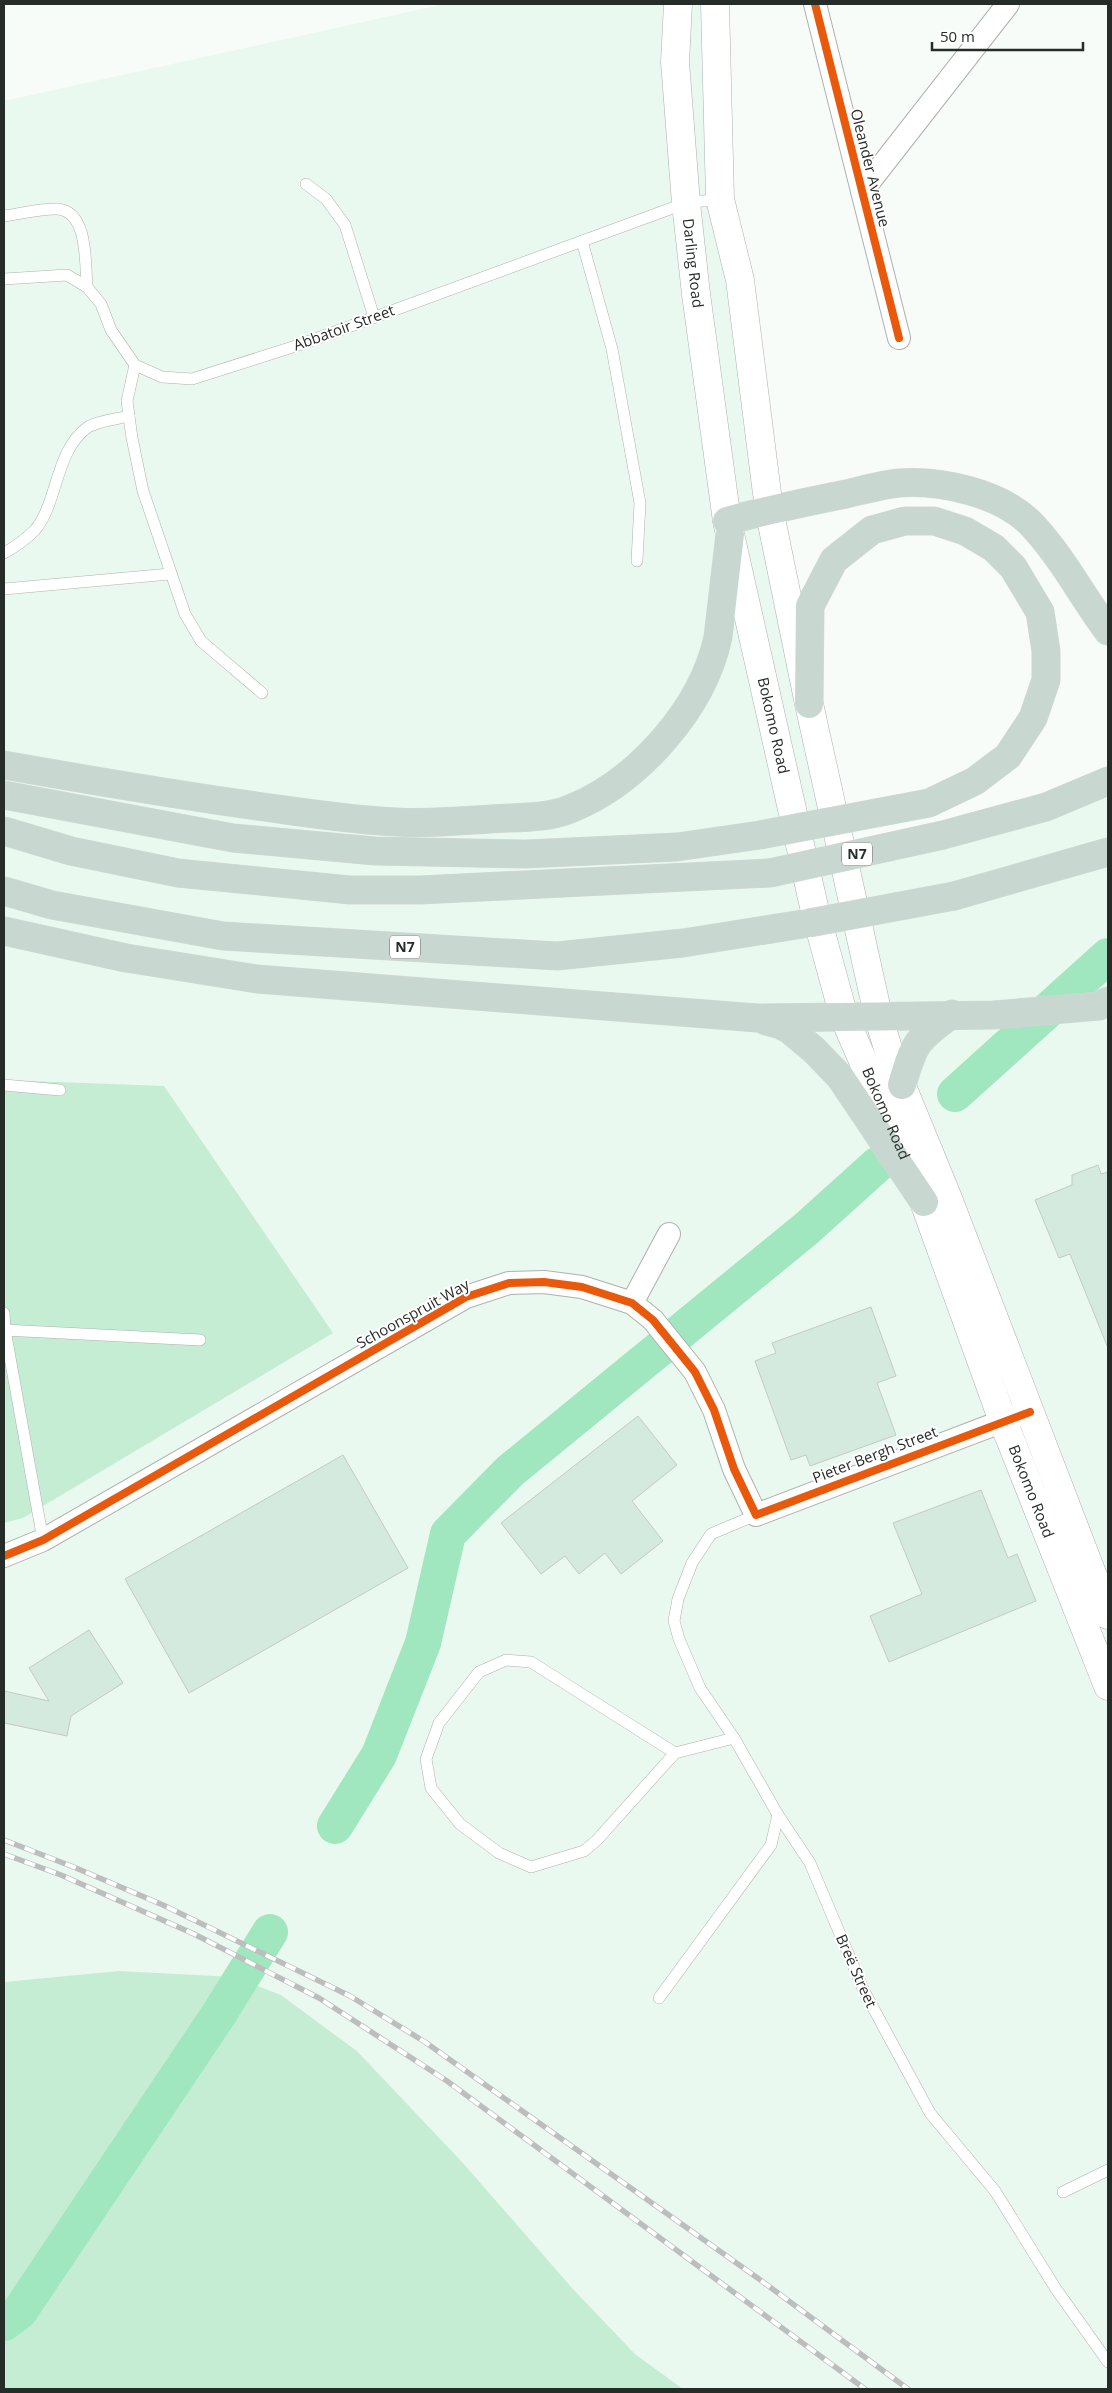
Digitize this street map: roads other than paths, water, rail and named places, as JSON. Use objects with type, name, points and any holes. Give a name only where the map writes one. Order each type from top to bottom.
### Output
[{"type":"highway","points":[[4,765],[167,793],[305,813],[397,822],[534,816],[569,810],[610,788],[636,767],[672,730],[699,691],[715,654],[729,527],[769,509],[898,484],[938,484],[980,494],[1017,512],[1032,525],[1062,563],[1088,604],[1108,630]]},
{"type":"highway","points":[[4,795],[233,838],[375,851],[526,854],[677,847],[760,835],[929,803],[976,781],[1008,756],[1033,718],[1046,680],[1046,651],[1040,612],[1013,567],[994,548],[965,531],[934,521],[905,521],[872,530],[834,560],[810,606],[809,704]]},
{"type":"highway","name":"N7","points":[[4,831],[71,851],[178,872],[350,890],[420,890],[770,873],[943,835],[1046,807],[1108,781]]},
{"type":"highway","name":"N7","points":[[4,891],[52,905],[223,936],[557,956],[683,943],[809,923],[954,896],[1108,852]]},
{"type":"highway","points":[[4,931],[126,958],[257,979],[757,1018],[994,1014],[1104,1004]]},
{"type":"highway","points":[[902,1085],[912,1050],[916,1043],[930,1029],[952,1014]]},
{"type":"highway","points":[[757,1018],[781,1025],[790,1030],[814,1050],[840,1077],[924,1202]]},
{"type":"main road","name":"Darling Road","points":[[678,4],[675,62],[686,203],[696,294],[729,527]]},
{"type":"main road","points":[[715,4],[720,199],[740,280],[769,509]]},
{"type":"main road","name":"Bokomo Road","points":[[769,509],[809,704],[884,1039],[1108,1615]]},
{"type":"main road","name":"Bokomo Road","points":[[729,527],[815,911],[844,1017],[924,1202],[1003,1420],[1108,1686]]},
{"type":"street","name":"Oleander Avenue","points":[[815,4],[899,338]]},
{"type":"street","points":[[862,191],[1008,4]]},
{"type":"street","points":[[632,1303],[669,1234]]},
{"type":"street","name":"Schoonspruit Way","points":[[4,1556],[44,1540],[466,1297],[509,1283],[544,1282],[582,1286],[632,1303],[653,1320],[695,1372],[714,1410],[734,1469],[756,1515]]},
{"type":"street","name":"Pieter Bergh Street","points":[[756,1515],[1003,1420],[1030,1412]]},
{"type":"lane","points":[[306,184],[326,199],[345,226],[374,317]]},
{"type":"lane","name":"Abbatoir Street","points":[[135,365],[162,377],[192,380],[300,345],[686,203],[720,199]]},
{"type":"lane","points":[[4,216],[60,209],[74,218],[82,231],[87,287]]},
{"type":"lane","points":[[582,241],[612,349],[640,503],[637,561]]},
{"type":"lane","points":[[4,279],[67,275],[87,287],[101,304],[111,330],[135,365],[126,401],[143,491],[185,614],[201,640],[262,693]]},
{"type":"lane","points":[[4,553],[17,546],[36,529],[49,501],[59,470],[73,442],[88,427],[129,416]]},
{"type":"lane","points":[[4,589],[170,574]]},
{"type":"lane","points":[[4,1085],[60,1090]]},
{"type":"lane","points":[[4,1313],[4,1330],[44,1540]]},
{"type":"lane","points":[[4,1330],[200,1340]]},
{"type":"lane","name":"Pieter Bergh Street","points":[[679,1639],[674,1621],[678,1599],[692,1563],[711,1534],[756,1515]]},
{"type":"lane","name":"Breë Street","points":[[679,1639],[700,1688],[734,1738],[778,1816],[810,1863],[864,1991],[930,2113],[995,2191],[1056,2289],[1108,2362]]},
{"type":"lane","points":[[674,1753],[530,1662],[506,1660],[479,1672],[440,1723],[426,1759],[431,1788],[460,1824],[499,1853],[531,1867],[584,1851],[597,1840],[674,1753],[734,1738]]},
{"type":"lane","points":[[659,1998],[771,1845],[778,1816]]},
{"type":"lane","points":[[1063,2192],[1108,2170]]},
{"type":"waterway","points":[[955,1094],[1108,956]]},
{"type":"waterway","points":[[335,1826],[379,1755],[423,1643],[448,1534],[510,1471],[806,1229],[877,1165]]},
{"type":"waterway","points":[[4,2323],[20,2311],[219,2014],[270,1932]]},
{"type":"railway","points":[[4,1840],[163,1905],[350,1996],[425,2042],[759,2279],[908,2389]]},
{"type":"railway","points":[[4,1854],[61,1875],[194,1934],[319,1998],[447,2081],[865,2389]]}]
